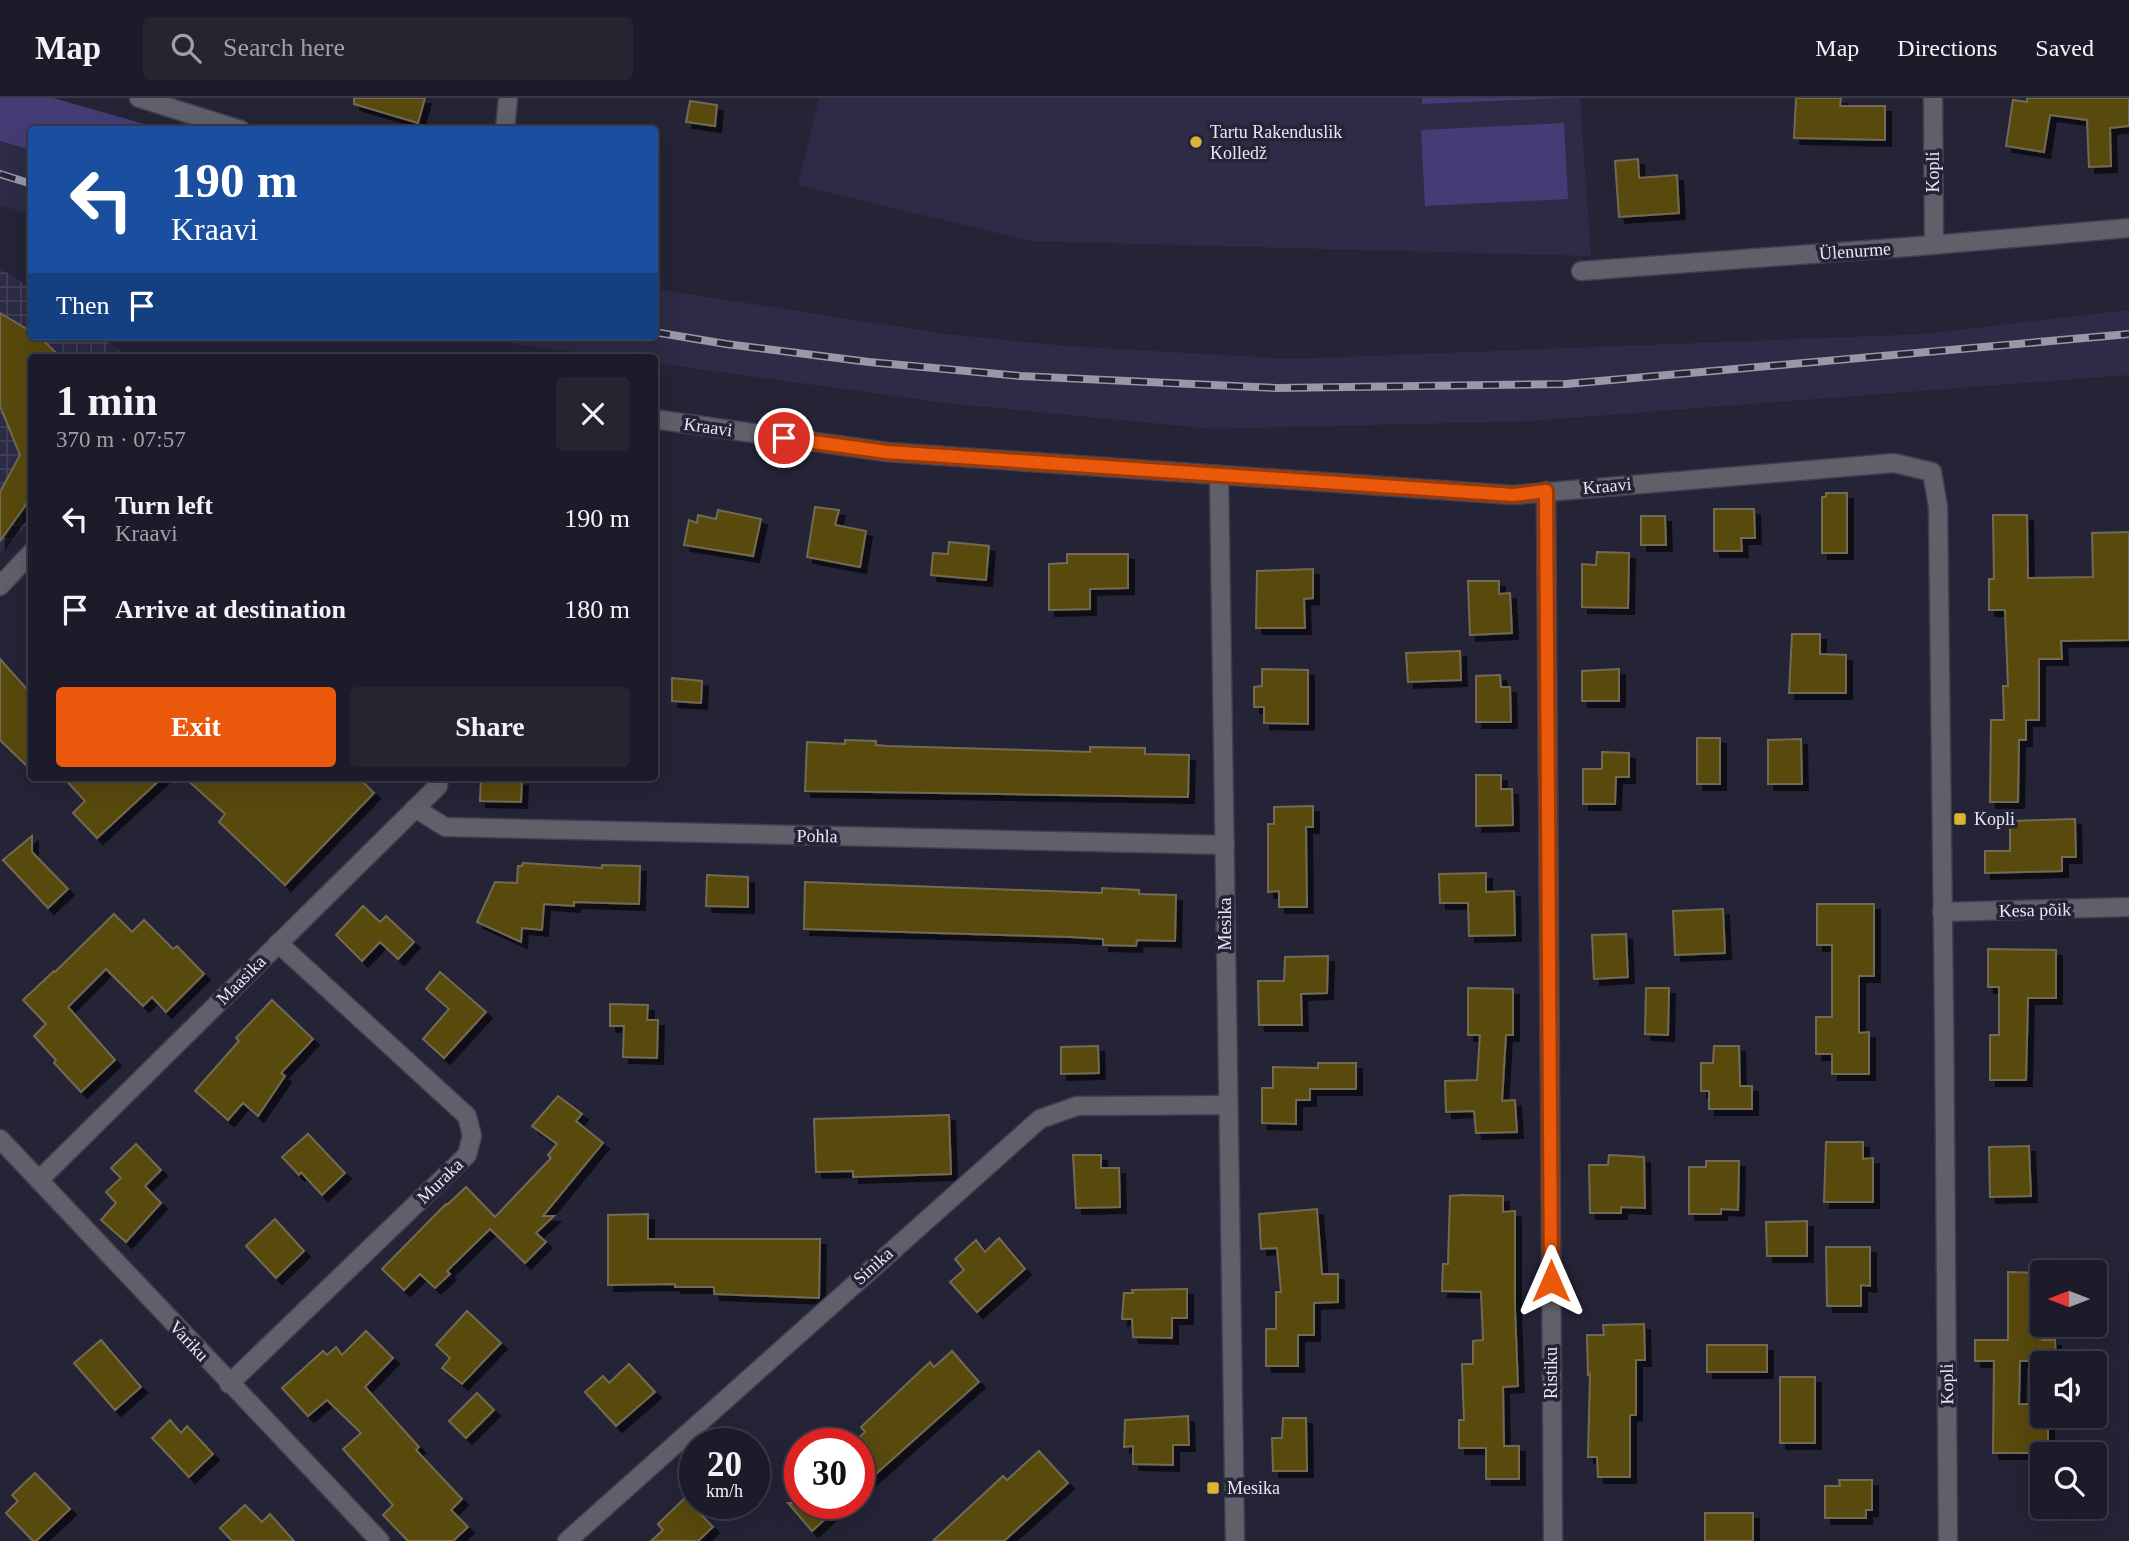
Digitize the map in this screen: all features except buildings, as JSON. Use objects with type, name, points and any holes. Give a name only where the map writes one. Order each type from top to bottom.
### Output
[{"type":"street","points":[[139,98],[228,126]]},
{"type":"street","points":[[505,126],[508,98]]},
{"type":"street","name":"Kopli","points":[[1933,98],[1934,245]]},
{"type":"street","name":"Ülenurme","points":[[1581,271],[2129,228]]},
{"type":"street","name":"Kraavi","points":[[658,420],[887,452],[1513,495],[1894,463],[1932,472]]},
{"type":"street","name":"Kopli","points":[[1932,472],[1938,507],[1943,770],[1948,1541]]},
{"type":"street","name":"Mesika","points":[[1219,475],[1235,1541]]},
{"type":"street","name":"Ristiku","points":[[1546,491],[1553,1541]]},
{"type":"street","points":[[0,586],[28,556]]},
{"type":"street","name":"Maasika","points":[[39,1180],[438,786],[439,781]]},
{"type":"street","name":"Pohla","points":[[415,808],[445,827],[1225,845]]},
{"type":"street","name":"Kesa põik","points":[[1942,912],[2129,907]]},
{"type":"street","name":"Muraka","points":[[229,1384],[467,1154],[472,1136],[467,1116],[278,943]]},
{"type":"street","name":"Sinika","points":[[567,1541],[1040,1119],[1077,1106],[1227,1105]]},
{"type":"street","name":"Variku","points":[[0,1139],[380,1541]]},
{"type":"shaded area","points":[[0,98],[53,98],[151,126],[28,126],[28,149],[0,141]]},
{"type":"shaded area","name":"Tartu Rakenduslik Kolledž","points":[[819,98],[1580,98],[1591,256],[1031,241],[798,185]]},
{"type":"shaded area","points":[[1422,98],[1563,98],[1422,104]]},
{"type":"shaded area","points":[[1564,123],[1568,199],[1425,206],[1421,130]]},
{"type":"shaded area","points":[[0,141],[28,149],[28,214],[0,205]]},
{"type":"shaded area","points":[[0,268],[28,286],[28,340],[105,340],[123,354],[28,354],[28,523],[0,553]]},
{"type":"shaded area","points":[[658,289],[946,334],[1066,346],[1293,359],[1924,334],[2129,310],[2129,375],[1531,421],[1213,429],[945,403],[658,363],[658,354],[587,354],[498,340],[658,340]]},
{"type":"railway","points":[[0,174],[28,183]]},
{"type":"railway","points":[[658,333],[869,362],[1020,376],[1277,388],[1566,384],[2129,334]]},
{"type":"place","name":"Tartu Rakenduslik Kolledž","points":[[1196,142]]},
{"type":"place","name":"Kopli","points":[[1960,819]]},
{"type":"place","name":"Mesika","points":[[1213,1488]]},
{"type":"route","points":[[784,438],[887,452],[1513,495],[1546,491],[1551,1281]]}]
